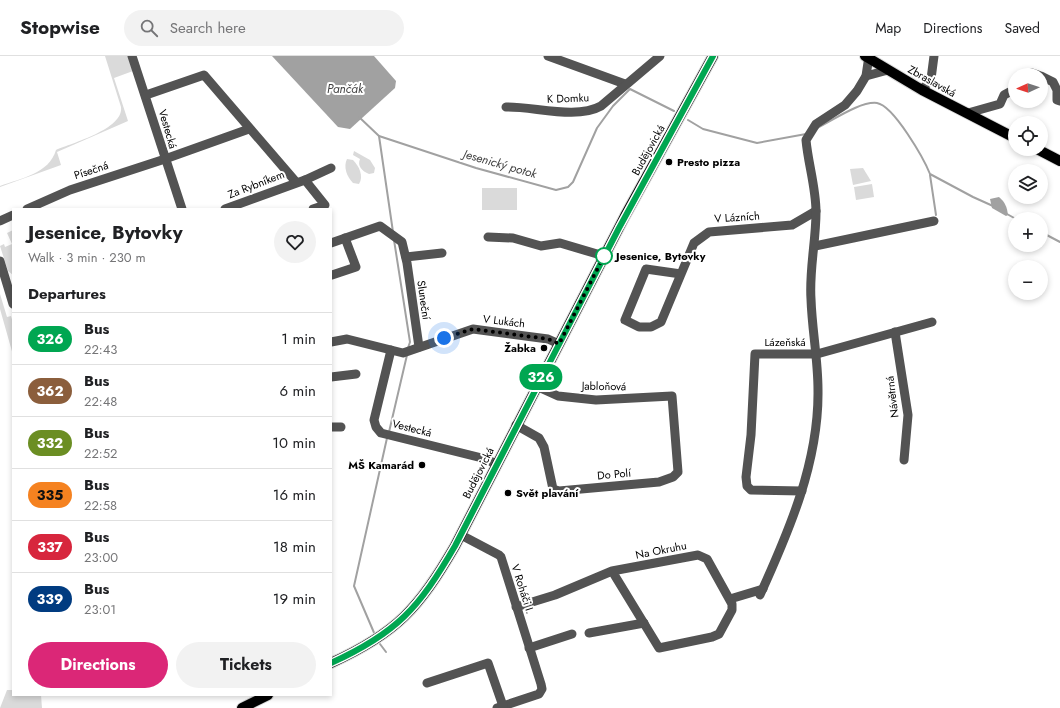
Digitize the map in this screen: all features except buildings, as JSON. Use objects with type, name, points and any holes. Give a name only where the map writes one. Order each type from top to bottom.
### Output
[{"type":"main road","name":"Budějovická","points":[[332,662],[378,639],[399,623],[416,605],[433,583],[460,535],[604,256],[713,56]]},
{"type":"main road","name":"Zbraslavská","points":[[868,57],[922,90],[1008,134]]},
{"type":"main road","points":[[1048,155],[1060,161]]},
{"type":"main road","points":[[242,708],[266,696]]},
{"type":"street","name":"Vestecká","points":[[132,56],[182,208]]},
{"type":"street","points":[[548,56],[625,84]]},
{"type":"street","name":"K Domku","points":[[506,107],[550,111],[591,111],[601,106],[625,84],[660,56]]},
{"type":"street","points":[[922,90],[932,79],[934,56]]},
{"type":"street","points":[[868,57],[866,76],[857,91],[845,105],[816,124],[806,140],[816,211],[810,298],[817,354],[932,322]]},
{"type":"street","points":[[866,76],[888,70]]},
{"type":"street","name":"Za Rybníkem","points":[[146,95],[204,75],[249,129],[324,205],[316,208]]},
{"type":"street","points":[[1048,78],[1053,82],[1057,90],[1058,100],[1060,101]]},
{"type":"street","points":[[968,113],[1000,104],[1004,95],[1008,93]]},
{"type":"street","points":[[165,159],[249,129]]},
{"type":"street","name":"Písečná","points":[[29,208],[70,190],[165,159]]},
{"type":"street","name":"Za Rybníkem","points":[[228,208],[301,181],[331,168]]},
{"type":"street","name":"V Lázních","points":[[681,274],[646,269],[625,320],[639,327],[651,328],[661,322],[694,244],[709,232],[792,225],[816,211]]},
{"type":"street","points":[[0,221],[12,215]]},
{"type":"street","points":[[814,246],[934,221]]},
{"type":"street","name":"Sluneční","points":[[332,243],[380,226],[402,242],[406,257],[411,350]]},
{"type":"street","points":[[488,237],[513,238],[541,246],[560,243],[604,256]]},
{"type":"street","points":[[332,275],[356,267],[345,238]]},
{"type":"street","points":[[406,257],[442,253]]},
{"type":"street","points":[[0,261],[10,283],[12,297]]},
{"type":"street","name":"V Lukách","points":[[411,350],[473,329],[542,338],[559,344]]},
{"type":"street","name":"Návětrná","points":[[895,332],[908,415],[904,460]]},
{"type":"street","points":[[332,342],[347,339],[391,350],[411,350]]},
{"type":"street","name":"Vestecká","points":[[391,350],[374,420],[376,427],[381,432],[482,458],[496,464]]},
{"type":"street","name":"Lázeňská","points":[[730,599],[762,592],[791,525],[802,491],[816,427],[818,390],[817,354],[755,354],[751,435],[746,477],[748,486],[751,490],[802,491]]},
{"type":"street","points":[[332,377],[356,374]]},
{"type":"street","name":"Jabloňová","points":[[536,386],[558,396],[596,400],[672,396]]},
{"type":"street","name":"Do Polí","points":[[516,425],[539,438],[544,447],[553,489],[560,491],[659,482],[673,477],[678,472],[672,396]]},
{"type":"street","points":[[332,427],[341,427]]},
{"type":"street","name":"V Roháči I.","points":[[427,683],[488,663],[500,707],[539,694],[542,690],[499,555],[460,535]]},
{"type":"street","name":"Na Okruhu","points":[[516,607],[555,595],[612,571],[694,556],[702,556],[707,559],[730,599]]},
{"type":"street","points":[[612,571],[659,648],[712,637],[719,634],[732,610],[730,599]]},
{"type":"street","points":[[589,633],[644,623]]},
{"type":"street","points":[[529,648],[572,634]]},
{"type":"shaded area","points":[[105,56],[128,56],[133,71],[114,78],[128,121],[57,152],[61,165],[0,187],[41,170],[47,165],[56,150],[96,134],[114,122],[120,115],[121,107]]},
{"type":"shaded area","points":[[354,151],[370,160],[375,168],[374,173],[369,174],[362,170],[359,164],[360,159],[353,155]]},
{"type":"shaded area","points":[[347,159],[353,160],[359,168],[361,178],[359,184],[353,183],[347,175],[345,165]]},
{"type":"shaded area","points":[[863,168],[871,181],[853,185],[850,169]]},
{"type":"shaded area","points":[[872,184],[874,197],[856,200],[854,187]]},
{"type":"shaded area","points":[[482,188],[517,188],[517,210],[482,210]]},
{"type":"shaded area","points":[[12,230],[12,244],[7,233]]},
{"type":"shaded area","points":[[4,244],[5,247],[12,244],[12,274],[8,271],[0,246]]},
{"type":"shaded area","points":[[0,294],[7,317],[11,316],[12,320],[12,351],[0,309]]},
{"type":"shaded area","points":[[7,690],[12,690],[12,696],[41,696],[42,708],[0,708]]},
{"type":"water","name":"Pančák","points":[[272,56],[374,56],[396,81],[395,88],[350,129],[338,127]]},
{"type":"water","points":[[999,197],[1006,207],[1008,215],[1006,216],[992,208],[990,199]]},
{"type":"waterway","name":"Jesenický potok","points":[[359,117],[379,136],[476,168],[556,190],[568,187],[573,182],[597,128],[613,106],[630,89],[674,111]]},
{"type":"waterway","name":"Jesenický potok","points":[[817,128],[846,112],[863,105],[877,103],[884,106],[892,113],[908,134],[930,174],[993,206]]},
{"type":"waterway","name":"Jesenický potok","points":[[688,120],[703,129],[757,143],[806,134]]},
{"type":"waterway","points":[[379,136],[393,232]]},
{"type":"waterway","points":[[930,175],[936,215]]},
{"type":"waterway","name":"Jesenický potok","points":[[1048,236],[1060,242]]},
{"type":"waterway","points":[[394,240],[410,342],[408,348]]},
{"type":"waterway","points":[[389,432],[407,355]]},
{"type":"waterway","points":[[375,635],[354,586],[387,438]]},
{"type":"waterway","points":[[380,644],[386,652]]},
{"type":"bus line","name":"326","points":[[332,663],[378,639],[399,623],[416,605],[433,583],[455,546],[536,386],[640,189],[713,56]]},
{"type":"place","name":"Presto pizza","points":[[669,162]]},
{"type":"place","name":"Jesenice, Bytovky","points":[[604,256]]},
{"type":"place","name":"Žabka","points":[[544,348]]},
{"type":"place","name":"MŠ Kamarád","points":[[422,465]]},
{"type":"place","name":"Svět plavání","points":[[508,493]]},
{"type":"route","points":[[444,338],[473,329],[494,330],[548,339],[559,344],[604,256]]}]
